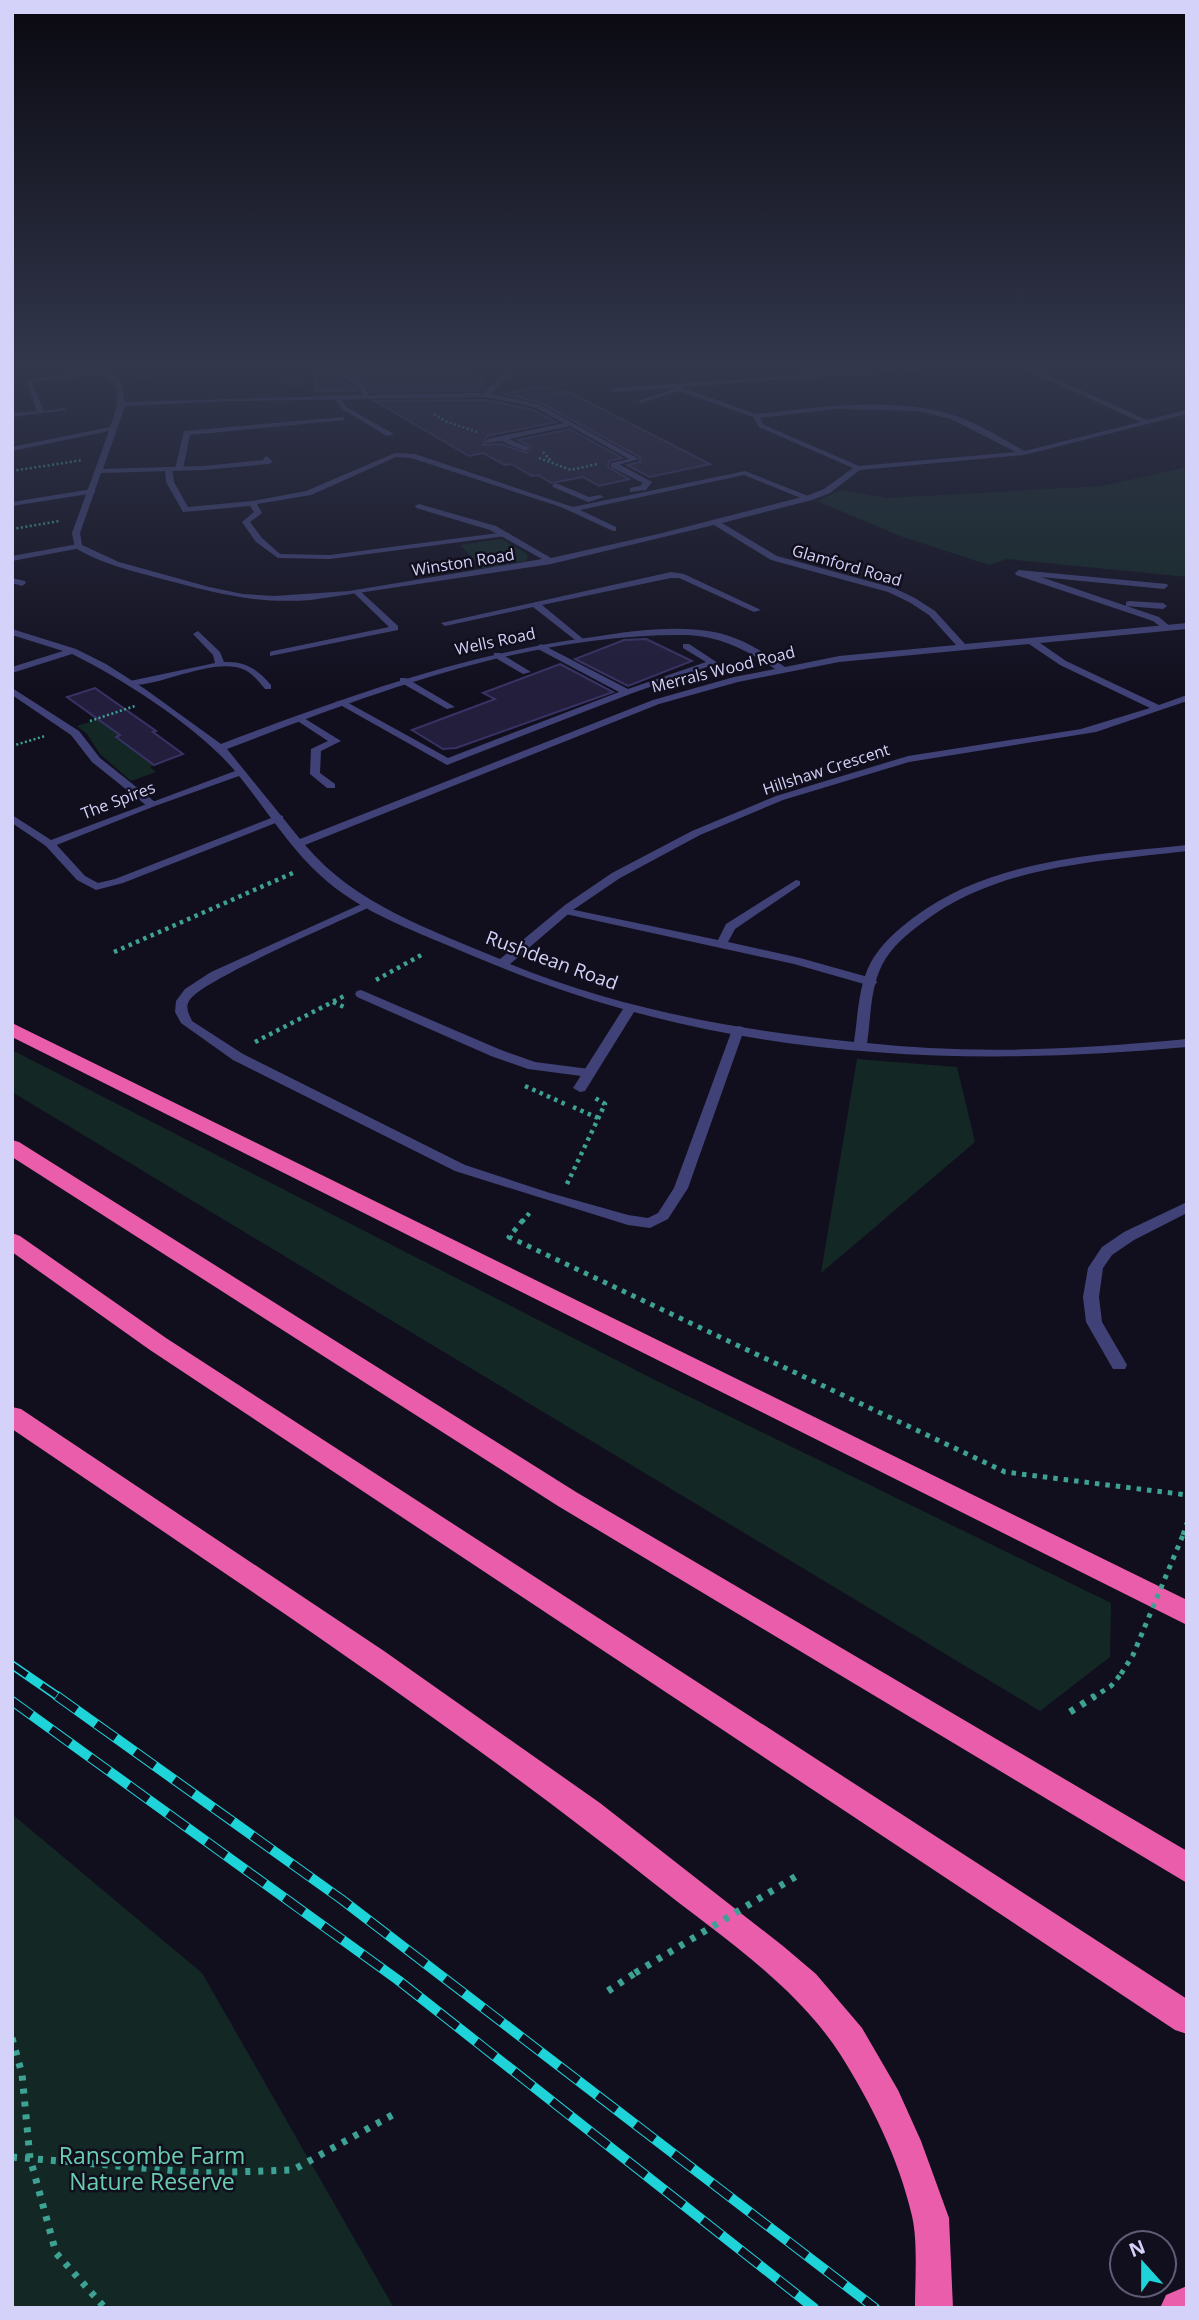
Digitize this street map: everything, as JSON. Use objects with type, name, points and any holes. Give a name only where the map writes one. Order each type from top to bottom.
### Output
[{"type":"highway","points":[[12,1029],[1187,1613]]},
{"type":"highway","points":[[12,1147],[567,1499],[1180,1864]]},
{"type":"highway","points":[[12,1241],[158,1344],[1187,2018]]},
{"type":"highway","points":[[12,1416],[374,1660],[566,1797],[761,1949],[804,1986],[850,2040],[887,2102],[904,2141],[931,2218],[934,2308]]},
{"type":"highway","points":[[1179,2308],[1187,2304]]},
{"type":"street","points":[[12,559],[78,546],[76,533],[98,475]]},
{"type":"street","points":[[172,475],[170,482],[186,510],[252,503],[308,493],[348,475]]},
{"type":"street","points":[[471,475],[573,509],[613,529]]},
{"type":"street","points":[[556,485],[589,499],[643,488],[648,482],[635,475]]},
{"type":"street","points":[[573,509],[734,475]]},
{"type":"street","points":[[751,475],[809,498]]},
{"type":"street","name":"Winston Road","points":[[78,546],[100,559],[243,596],[278,598],[358,592],[551,561],[716,523],[809,498],[827,491],[848,475]]},
{"type":"street","points":[[12,504],[92,491]]},
{"type":"street","points":[[252,503],[258,513],[246,522],[251,531],[278,556],[288,558],[330,556],[506,534]]},
{"type":"street","points":[[419,506],[506,534],[551,561]]},
{"type":"street","name":"Glamford Road","points":[[716,523],[774,558],[891,590],[912,600],[932,613],[962,646]]},
{"type":"street","points":[[1164,586],[1019,573],[1156,619],[1168,628]]},
{"type":"street","points":[[444,623],[671,575],[681,576],[757,610]]},
{"type":"street","points":[[273,654],[396,628],[358,592]]},
{"type":"street","points":[[1106,602],[1163,606]]},
{"type":"street","points":[[535,604],[579,640]]},
{"type":"street","name":"Merrals Wood Road","points":[[298,844],[656,702],[782,669],[839,659],[1184,626]]},
{"type":"street","name":"Rushdean Road","points":[[12,632],[73,652],[133,683],[220,748],[325,874],[366,905],[502,964],[575,992],[630,1008],[738,1030],[860,1046],[1005,1055],[1094,1052],[1187,1043]]},
{"type":"street","name":"Wells Road","points":[[220,748],[403,680],[497,656],[579,640],[694,632],[736,642],[782,669]]},
{"type":"street","points":[[198,634],[217,654],[220,665]]},
{"type":"street","points":[[1030,640],[1063,663],[1158,708]]},
{"type":"street","points":[[341,702],[447,762],[628,692],[713,663],[686,646]]},
{"type":"street","points":[[541,647],[628,692]]},
{"type":"street","points":[[12,670],[73,652]]},
{"type":"street","points":[[497,656],[526,672]]},
{"type":"street","points":[[133,683],[220,665],[242,665],[252,669],[268,687]]},
{"type":"street","points":[[403,680],[450,707]]},
{"type":"street","points":[[12,691],[75,733],[96,760],[150,804]]},
{"type":"street","name":"Hillshaw Crescent","points":[[502,964],[565,911],[626,869],[695,834],[827,781],[923,756],[1109,726],[1187,698]]},
{"type":"street","points":[[299,718],[336,741],[316,749],[315,774],[331,786]]},
{"type":"street","name":"The Spires","points":[[51,844],[150,804],[241,772]]},
{"type":"street","points":[[12,818],[51,844],[81,878],[96,887],[120,881],[279,818]]},
{"type":"street","points":[[860,1046],[873,972],[893,941],[922,914],[959,892],[1003,876],[1052,864],[1187,848]]},
{"type":"street","points":[[721,945],[730,927],[796,883]]},
{"type":"street","points":[[366,905],[215,975],[189,992],[183,1001],[181,1012],[187,1023],[232,1053],[460,1168],[559,1201],[628,1220],[650,1223],[663,1216],[681,1188],[738,1030]]},
{"type":"street","points":[[565,911],[789,957],[871,982]]},
{"type":"street","points":[[362,989],[495,1053],[533,1066],[589,1073]]},
{"type":"street","points":[[580,1088],[630,1008]]},
{"type":"street","points":[[1119,1365],[1094,1322],[1090,1297],[1096,1268],[1107,1251],[1129,1236],[1187,1207]]},
{"type":"path","points":[[12,529],[82,517]]},
{"type":"path","points":[[114,952],[315,863]]},
{"type":"path","points":[[232,1053],[427,954],[419,949]]},
{"type":"path","points":[[559,1201],[605,1104],[580,1088]]},
{"type":"path","points":[[545,1196],[509,1237],[1005,1472],[1038,1480],[1103,1483],[1187,1495]]},
{"type":"path","points":[[1070,1712],[1111,1686],[1121,1674],[1162,1589],[1187,1523]]},
{"type":"path","points":[[608,1991],[800,1874]]},
{"type":"path","points":[[12,2038],[22,2074],[30,2158],[57,2253],[105,2308]]},
{"type":"path","points":[[12,2157],[202,2173],[293,2170],[396,2113]]},
{"type":"green space","points":[[1150,475],[1187,475],[1187,577],[1007,559],[989,565],[900,536],[817,501],[841,490],[887,498],[1102,486]]},
{"type":"green space","points":[[501,539],[526,553],[526,561],[483,569],[460,545]]},
{"type":"green space","points":[[98,719],[120,735],[116,737],[120,740],[126,738],[154,765],[150,767],[156,772],[131,781],[100,754],[87,734],[77,726]]},
{"type":"green space","points":[[12,1050],[657,1381],[1111,1603],[1110,1657],[1040,1711],[12,1092]]},
{"type":"green space","points":[[857,1059],[957,1067],[975,1142],[821,1273]]},
{"type":"green space","name":"Ranscombe Farm Nature Reserve","points":[[12,1814],[202,1973],[394,2308],[12,2308]]},
{"type":"building","points":[[538,475],[622,475],[629,479],[599,486],[583,477],[551,483]]},
{"type":"building","points":[[646,639],[692,661],[628,686],[575,659],[624,640]]},
{"type":"building","points":[[560,664],[613,692],[456,748],[443,749],[412,730],[495,699],[483,693]]},
{"type":"building","points":[[95,688],[156,731],[153,732],[183,754],[154,765],[116,737],[120,735],[67,697]]},
{"type":"railway","points":[[12,1665],[60,1698]]},
{"type":"railway","points":[[57,1696],[341,1899],[875,2308]]},
{"type":"railway","points":[[12,1701],[398,1980],[814,2308]]}]
